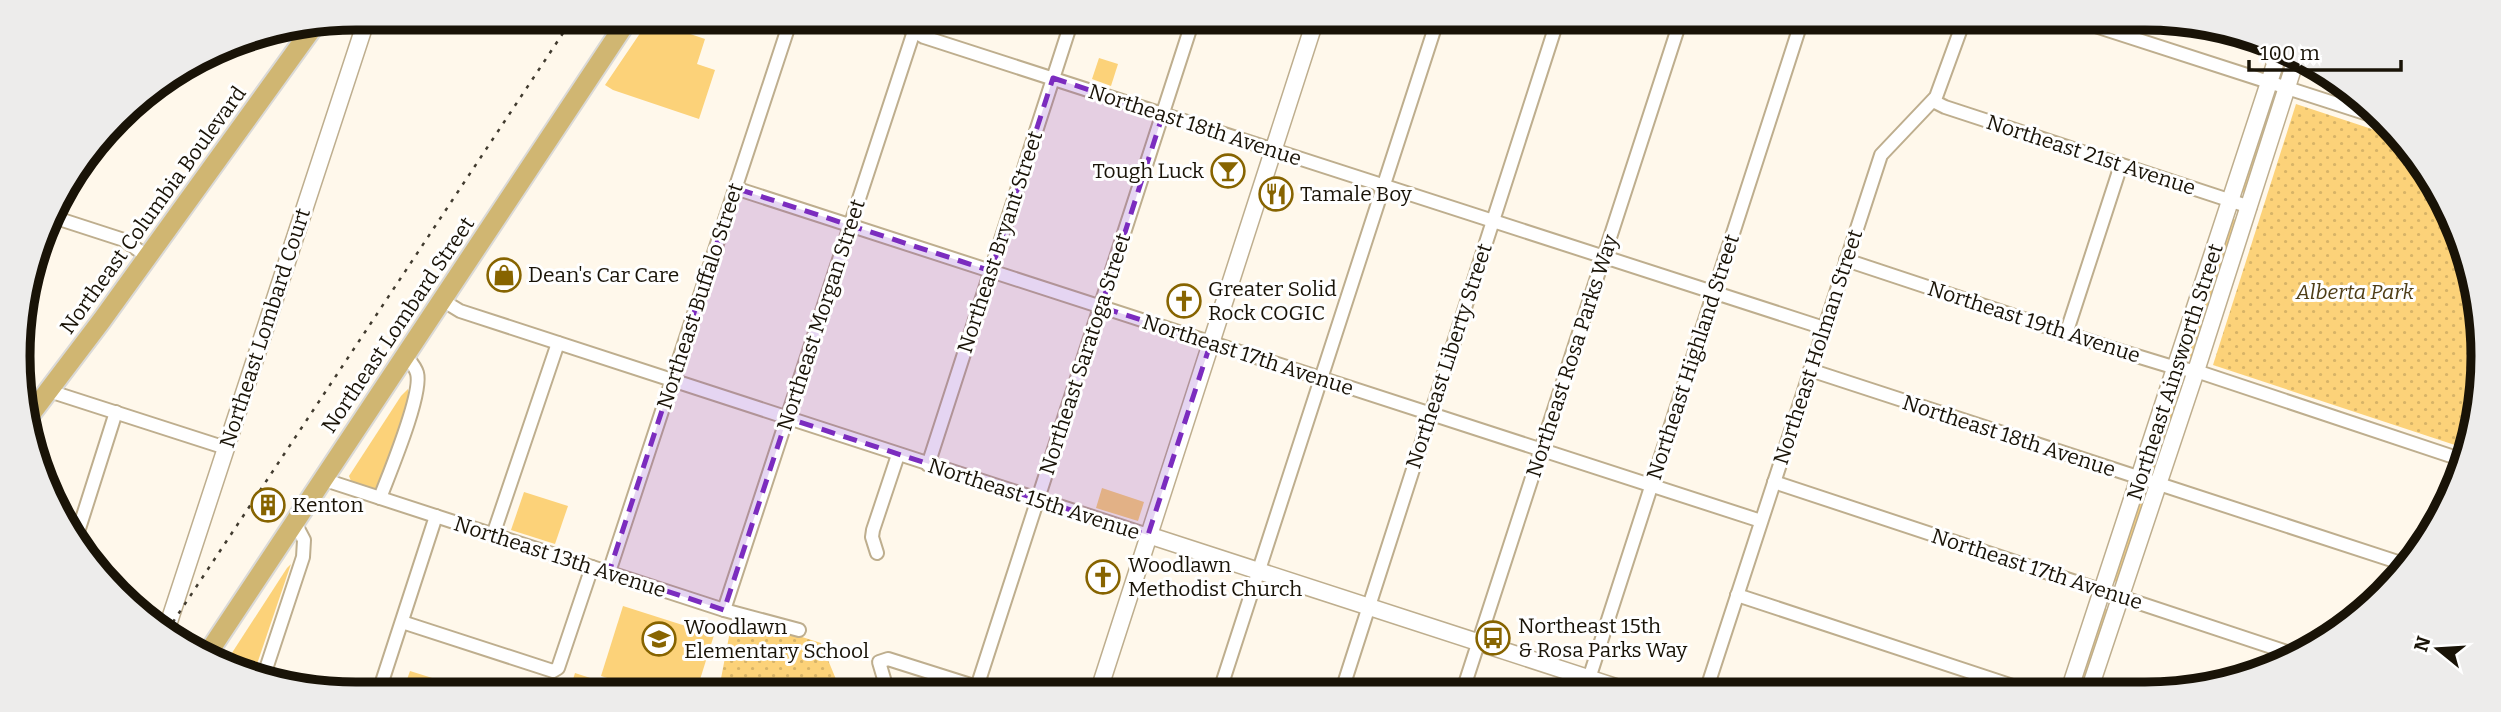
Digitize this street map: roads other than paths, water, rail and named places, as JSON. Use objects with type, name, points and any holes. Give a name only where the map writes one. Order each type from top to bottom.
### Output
[{"type":"main road","name":"Northeast Lombard Street","points":[[211,648],[621,30]]},
{"type":"main road","name":"Northeast Columbia Boulevard","points":[[34,409],[148,257],[303,34]]},
{"type":"street","name":"Northeast Lombard Court","points":[[169,623],[362,30]]},
{"type":"street","name":"Northeast Buffalo Street","points":[[609,572],[787,30]]},
{"type":"street","name":"Northeast Morgan Street","points":[[724,610],[914,30]]},
{"type":"street","name":"Northeast 18th Avenue","points":[[919,30],[924,37],[1824,328]]},
{"type":"street","name":"Northeast Bryant Street","points":[[928,465],[1069,30]]},
{"type":"street","name":"Northeast Saratoga Street","points":[[982,682],[1190,30]]},
{"type":"street","points":[[1102,682],[1312,30]]},
{"type":"street","points":[[1223,682],[1434,30]]},
{"type":"street","name":"Northeast Liberty Street","points":[[1345,682],[1555,30]]},
{"type":"street","name":"Northeast Rosa Parks Way","points":[[1466,682],[1677,30]]},
{"type":"street","name":"Northeast Highland Street","points":[[1588,682],[1799,30]]},
{"type":"street","name":"Northeast Holman Street","points":[[1709,682],[1883,151],[1940,91],[1961,30]]},
{"type":"street","points":[[2110,30],[2361,112]]},
{"type":"street","name":"Northeast Ainsworth Street","points":[[2073,682],[2276,58]]},
{"type":"street","name":"Northeast Ainsworth Street","points":[[2093,682],[2294,66]]},
{"type":"street","name":"Northeast 21st Avenue","points":[[1933,101],[2249,207]]},
{"type":"street","points":[[2066,334],[2121,165]]},
{"type":"street","name":"Northeast 17th Avenue","points":[[736,188],[1761,521]]},
{"type":"street","points":[[60,219],[124,240],[148,257]]},
{"type":"street","name":"Northeast 19th Avenue","points":[[1846,260],[2066,334],[2176,369],[2196,371],[2455,457]]},
{"type":"street","name":"Northeast 15th Avenue","points":[[442,300],[460,311],[672,381],[1479,641],[1582,682]]},
{"type":"street","points":[[494,535],[558,343]]},
{"type":"street","points":[[380,498],[417,385],[417,370],[405,355]]},
{"type":"street","name":"Northeast 18th Avenue","points":[[1810,370],[2140,480],[2160,483],[2398,562]]},
{"type":"street","points":[[49,391],[226,448]]},
{"type":"street","points":[[79,528],[116,412]]},
{"type":"street","points":[[877,553],[873,530],[898,455]]},
{"type":"street","name":"Northeast 13th Avenue","points":[[322,479],[724,610],[799,629]]},
{"type":"street","name":"Northeast 17th Avenue","points":[[1774,482],[2284,651]]},
{"type":"street","points":[[382,682],[436,516]]},
{"type":"street","points":[[266,669],[303,557],[304,540],[294,521]]},
{"type":"street","points":[[402,622],[553,671],[558,668],[592,567]]},
{"type":"street","points":[[1737,595],[2001,682]]},
{"type":"street","points":[[885,682],[879,662],[888,659],[961,682]]},
{"type":"railway","points":[[171,625],[565,30]]},
{"type":"place","name":"Tough Luck","points":[[1228,171]]},
{"type":"place","name":"Tamale Boy","points":[[1276,194]]},
{"type":"place","name":"Dean's Car Care","points":[[504,275]]},
{"type":"place","name":"Greater Solid Rock COGIC","points":[[1184,301]]},
{"type":"place","name":"Kenton","points":[[268,505]]},
{"type":"place","name":"Woodlawn Methodist Church","points":[[1103,577]]},
{"type":"place","name":"Northeast 15th & Rosa Parks Way","points":[[1493,638]]},
{"type":"place","name":"Woodlawn Elementary School","points":[[659,639]]},
{"type":"park label","name":"Alberta Park","points":[[2355,292]]}]
